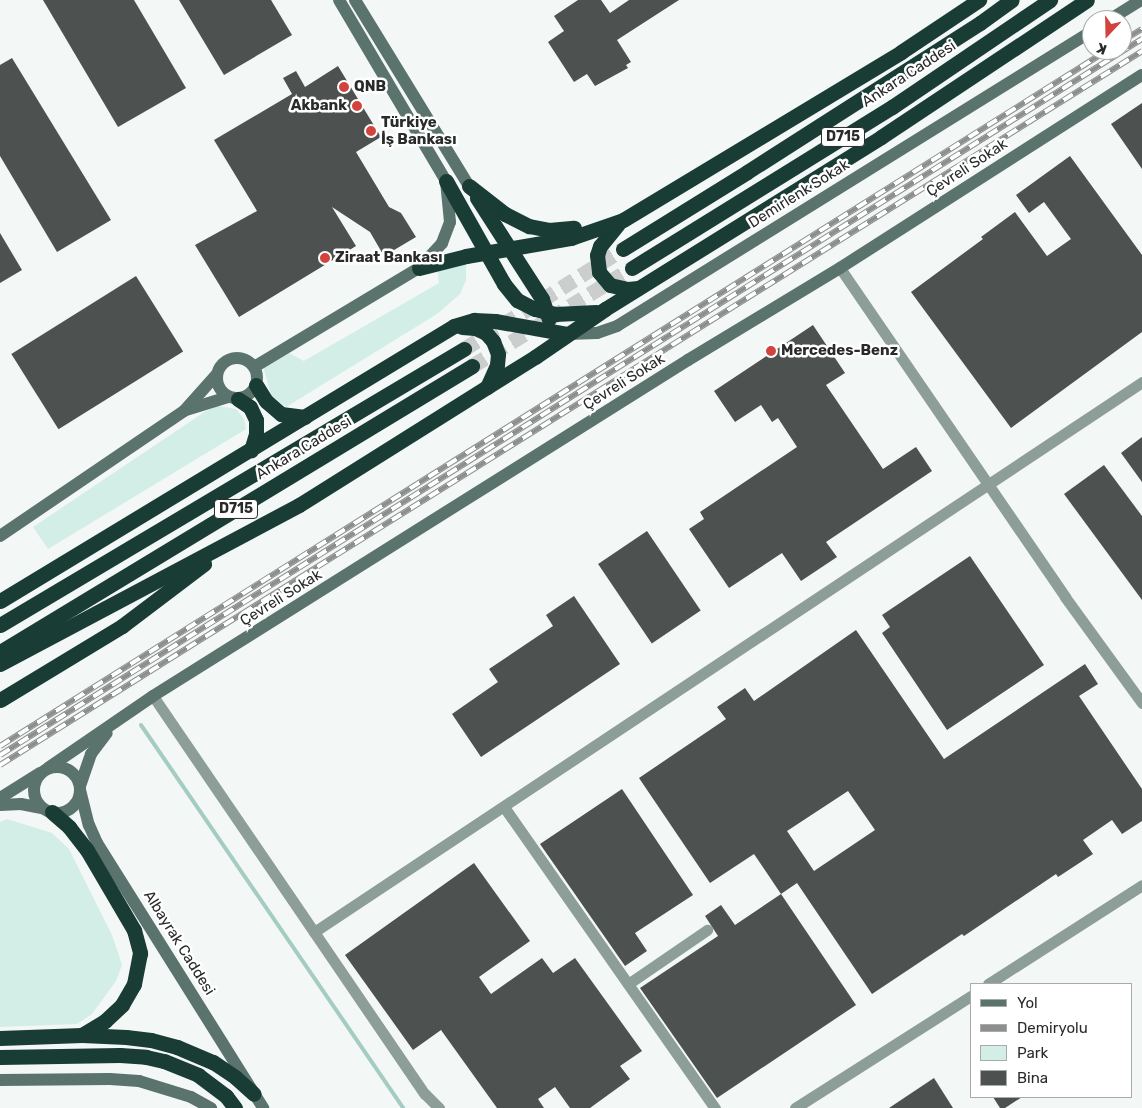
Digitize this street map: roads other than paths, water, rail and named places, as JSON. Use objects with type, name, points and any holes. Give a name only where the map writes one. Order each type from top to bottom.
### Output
[{"type":"highway","points":[[419,268],[582,235],[623,220],[901,52],[979,0]]},
{"type":"highway","name":"Ankara Caddesi","points":[[623,249],[756,167],[972,28],[1012,0]]},
{"type":"highway","name":"Ankara Caddesi","points":[[632,268],[892,107],[1050,0]]},
{"type":"highway","points":[[0,664],[299,506],[535,357],[638,288],[881,136],[1088,0]]},
{"type":"highway","points":[[446,181],[512,295],[529,306],[548,312],[571,315],[602,311]]},
{"type":"highway","points":[[469,186],[513,218],[529,226],[549,230],[584,226],[631,206],[664,196]]},
{"type":"highway","points":[[469,186],[542,299],[548,312],[548,331],[544,344],[535,357]]},
{"type":"highway","points":[[623,220],[604,239],[597,255],[598,272],[610,285],[628,290],[638,288]]},
{"type":"highway","points":[[0,601],[454,326],[474,320],[506,322],[567,334]]},
{"type":"highway","points":[[444,332],[462,327],[475,328],[486,333],[493,341],[498,354],[498,365],[486,388]]},
{"type":"highway","name":"Ankara Caddesi","points":[[0,623],[464,348]]},
{"type":"highway","name":"Ankara Caddesi","points":[[0,652],[472,366]]},
{"type":"highway","points":[[256,385],[266,401],[281,414],[305,418]]},
{"type":"highway","points":[[233,398],[250,407],[256,420],[256,434],[251,450]]},
{"type":"highway","points":[[0,623],[120,530]]},
{"type":"highway","points":[[0,700],[122,626],[242,535]]},
{"type":"highway","points":[[47,810],[69,827],[87,850],[134,930],[140,952],[134,984],[122,1004],[105,1021],[82,1036]]},
{"type":"highway","points":[[0,1038],[82,1036],[132,1038],[177,1047],[224,1069],[254,1094]]},
{"type":"highway","points":[[0,1057],[120,1054],[164,1061],[198,1075],[226,1096],[235,1108]]},
{"type":"street","points":[[254,367],[419,268],[438,250],[448,230],[450,212],[446,181],[339,0]]},
{"type":"street","points":[[355,0],[469,186]]},
{"type":"street","points":[[1125,10],[1141,0]]},
{"type":"street","name":"Demirlenk Sokak","points":[[567,334],[597,333],[617,326],[1082,36]]},
{"type":"street","name":"Çevreli Sokak","points":[[0,798],[45,770],[154,696],[688,360],[840,268],[1142,75]]},
{"type":"street","points":[[840,268],[1065,597],[1142,703]]},
{"type":"street","points":[[0,536],[184,411],[217,374],[223,363],[235,358],[247,360],[254,367],[258,378],[256,385],[249,395],[184,411]]},
{"type":"street","points":[[217,374],[219,389],[233,398]]},
{"type":"street","points":[[314,932],[1142,382]]},
{"type":"street","points":[[154,696],[425,1094],[439,1108]]},
{"type":"street","points":[[0,805],[21,804],[63,812],[72,807],[91,754],[123,716]]},
{"type":"street","points":[[47,810],[36,800],[34,790],[35,780],[45,770],[60,766],[67,769],[76,776],[80,788]]},
{"type":"street","name":"Albayrak Caddesi","points":[[80,788],[86,816],[97,843],[263,1108]]},
{"type":"street","points":[[504,807],[715,1108]]},
{"type":"street","points":[[990,983],[1142,885]]},
{"type":"street","points":[[628,984],[707,930]]},
{"type":"street","points":[[795,1108],[970,997]]},
{"type":"street","points":[[0,1080],[110,1078],[139,1081],[191,1097],[211,1108]]},
{"type":"waterway","points":[[141,725],[403,1108]]},
{"type":"tunnel","points":[[464,349],[623,249]]},
{"type":"tunnel","points":[[472,366],[632,268]]},
{"type":"railway","points":[[1132,35],[1142,29]]},
{"type":"railway","points":[[0,755],[1142,39]]},
{"type":"railway","points":[[0,765],[1142,51]]},
{"type":"railway","points":[[0,746],[1092,60]]},
{"type":"place","name":"QNB","points":[[344,87]]},
{"type":"place","name":"Akbank","points":[[357,106]]},
{"type":"place","name":"Türkiye İş Bankası","points":[[371,131]]},
{"type":"place","name":"Ziraat Bankası","points":[[325,258]]},
{"type":"place","name":"Mercedes-Benz","points":[[771,351]]}]
